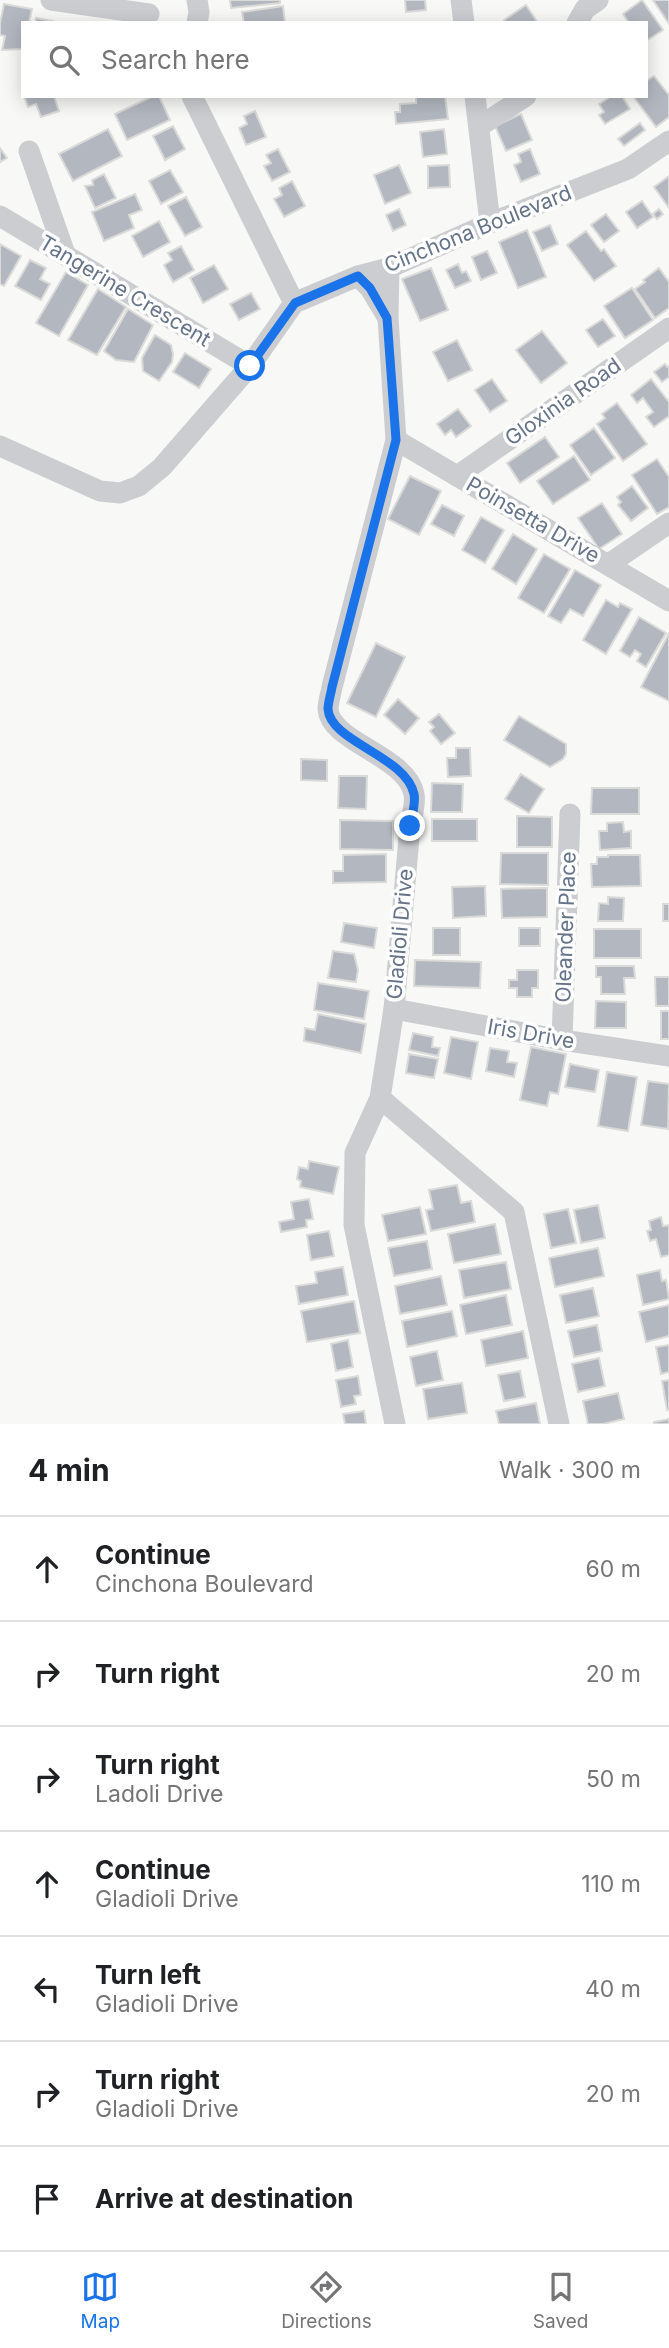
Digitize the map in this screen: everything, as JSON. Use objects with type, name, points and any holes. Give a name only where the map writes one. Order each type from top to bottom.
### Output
[{"type":"street","points":[[51,0],[148,12]]},
{"type":"street","points":[[197,0],[197,21]]},
{"type":"street","points":[[461,0],[464,21]]},
{"type":"street","points":[[578,21],[585,9],[598,0]]},
{"type":"street","points":[[0,446],[100,491],[120,493],[139,486],[163,467],[250,366],[295,303],[193,98]]},
{"type":"street","points":[[475,98],[490,223]]},
{"type":"street","points":[[480,126],[523,98]]},
{"type":"street","name":"Cinchona Boulevard","points":[[295,303],[358,276],[389,268],[490,223],[628,169],[669,141]]},
{"type":"street","points":[[29,151],[65,254]]},
{"type":"street","name":"Tangerine Crescent","points":[[0,216],[250,366]]},
{"type":"street","name":"Gladioli Drive","points":[[389,268],[387,318],[396,440],[328,711],[338,729],[401,771],[410,782],[415,796],[394,1009],[380,1098],[355,1153],[354,1225],[395,1424]]},
{"type":"street","points":[[358,276],[370,288],[387,318]]},
{"type":"street","name":"Gloxinia Road","points":[[457,476],[669,328]]},
{"type":"street","name":"Poinsetta Drive","points":[[396,440],[669,601]]},
{"type":"street","points":[[609,564],[669,523]]},
{"type":"street","name":"Oleander Place","points":[[562,1040],[570,814]]},
{"type":"street","name":"Iris Drive","points":[[394,1009],[562,1040],[669,1056]]},
{"type":"street","points":[[380,1098],[514,1212],[559,1424]]},
{"type":"building","points":[[230,0],[280,0],[280,3],[231,8]]},
{"type":"building","points":[[405,0],[425,0],[426,10],[406,12]]},
{"type":"building","points":[[642,0],[663,30],[648,40],[648,21],[628,21],[623,14]]},
{"type":"building","points":[[653,0],[669,0],[669,24]]},
{"type":"building","points":[[4,4],[32,9],[29,21],[21,21],[21,49],[2,50],[5,36],[0,35]]},
{"type":"building","points":[[526,5],[537,21],[505,21]]},
{"type":"building","points":[[283,6],[285,21],[244,21],[242,12]]},
{"type":"building","points":[[654,76],[669,95],[669,117],[656,127],[634,98],[648,98],[648,80]]},
{"type":"building","points":[[25,98],[55,98],[59,111],[41,117],[36,104],[28,107]]},
{"type":"building","points":[[149,98],[160,98],[170,120],[127,140],[115,114]]},
{"type":"building","points":[[416,98],[445,98],[448,119],[396,124],[395,112],[400,112],[400,104],[416,103]]},
{"type":"building","points":[[609,98],[623,98],[630,109],[605,124],[599,115],[604,112],[599,104]]},
{"type":"building","points":[[255,111],[266,137],[246,145],[239,128],[247,124],[244,116]]},
{"type":"building","points":[[521,114],[532,140],[506,151],[495,126]]},
{"type":"building","points":[[640,123],[645,130],[624,146],[618,139]]},
{"type":"building","points":[[173,126],[185,149],[165,160],[153,136]]},
{"type":"building","points":[[108,129],[122,156],[73,181],[59,154]]},
{"type":"building","points":[[444,129],[447,154],[423,157],[420,132]]},
{"type":"building","points":[[0,148],[7,158],[0,162]]},
{"type":"building","points":[[278,149],[290,172],[272,181],[264,166],[271,163],[266,155]]},
{"type":"building","points":[[530,149],[540,174],[521,182],[514,165],[521,162],[518,154]]},
{"type":"building","points":[[399,165],[411,193],[385,204],[374,175]]},
{"type":"building","points":[[449,165],[450,187],[428,188],[428,166]]},
{"type":"building","points":[[170,170],[183,192],[161,204],[149,181]]},
{"type":"building","points":[[104,174],[116,198],[95,208],[85,186],[93,185],[92,180]]},
{"type":"building","points":[[669,176],[669,208],[654,187]]},
{"type":"building","points":[[292,181],[305,206],[284,217],[274,199],[282,195],[279,188]]},
{"type":"building","points":[[135,194],[142,210],[129,215],[134,228],[104,241],[92,212]]},
{"type":"building","points":[[186,197],[202,227],[185,236],[168,206]]},
{"type":"building","points":[[642,201],[653,217],[637,228],[626,212]]},
{"type":"building","points":[[399,209],[406,225],[393,231],[386,215]]},
{"type":"building","points":[[659,209],[663,214],[657,219],[653,214]]},
{"type":"building","points":[[606,214],[619,231],[604,242],[591,225]]},
{"type":"building","points":[[159,221],[170,242],[143,257],[132,236]]},
{"type":"building","points":[[550,225],[558,244],[542,251],[533,232]]},
{"type":"building","points":[[527,230],[546,277],[518,288],[499,242]]},
{"type":"building","points":[[586,231],[616,266],[594,281],[567,245]]},
{"type":"building","points":[[0,244],[21,256],[4,286],[0,284]]},
{"type":"building","points":[[181,246],[194,270],[173,282],[164,265],[172,260],[168,253]]},
{"type":"building","points":[[487,251],[497,273],[481,280],[472,257]]},
{"type":"building","points":[[30,260],[46,268],[40,279],[50,284],[41,300],[15,286]]},
{"type":"building","points":[[458,264],[462,273],[466,271],[471,281],[455,288],[446,270]]},
{"type":"building","points":[[214,265],[228,289],[203,303],[190,278]]},
{"type":"building","points":[[431,268],[448,310],[420,321],[402,279]]},
{"type":"building","points":[[659,268],[669,282],[669,308],[655,318],[635,289]]},
{"type":"building","points":[[66,272],[88,285],[59,336],[36,323]]},
{"type":"building","points":[[632,288],[653,320],[625,338],[604,306]]},
{"type":"building","points":[[98,289],[126,307],[97,355],[68,340]]},
{"type":"building","points":[[251,293],[260,309],[239,320],[230,304]]},
{"type":"building","points":[[128,309],[153,325],[134,362],[116,360],[104,351]]},
{"type":"building","points":[[603,319],[615,336],[598,347],[586,330]]},
{"type":"building","points":[[542,331],[567,363],[541,383],[516,350]]},
{"type":"building","points":[[155,335],[171,345],[173,354],[172,362],[159,381],[143,371],[142,358]]},
{"type":"building","points":[[457,340],[472,370],[448,381],[433,352]]},
{"type":"building","points":[[185,353],[211,369],[199,388],[173,372]]},
{"type":"building","points":[[665,364],[669,366],[669,377],[662,382],[654,372]]},
{"type":"building","points":[[492,379],[507,401],[490,412],[475,390]]},
{"type":"building","points":[[651,379],[669,402],[669,416],[654,427],[646,417],[653,412],[643,398],[637,403],[631,395]]},
{"type":"building","points":[[617,403],[647,444],[623,461],[597,424],[605,418],[602,414]]},
{"type":"building","points":[[458,409],[471,426],[456,437],[451,430],[445,435],[437,424]]},
{"type":"building","points":[[594,428],[615,458],[591,475],[570,445]]},
{"type":"building","points":[[545,437],[559,457],[520,483],[507,463]]},
{"type":"building","points":[[574,456],[590,480],[553,504],[537,481]]},
{"type":"building","points":[[657,459],[669,477],[669,507],[657,514],[632,475]]},
{"type":"building","points":[[410,476],[441,491],[419,535],[388,519]]},
{"type":"building","points":[[632,486],[648,508],[631,521],[618,505],[621,502],[617,497]]},
{"type":"building","points":[[602,503],[622,534],[599,549],[578,518]]},
{"type":"building","points":[[442,505],[464,516],[454,536],[431,524]]},
{"type":"building","points":[[481,517],[504,530],[485,563],[462,550]]},
{"type":"building","points":[[513,534],[537,549],[516,584],[492,569]]},
{"type":"building","points":[[544,554],[570,569],[544,613],[518,598]]},
{"type":"building","points":[[575,570],[601,585],[583,616],[570,609],[561,623],[548,616]]},
{"type":"building","points":[[606,600],[618,607],[620,603],[632,609],[606,654],[583,640]]},
{"type":"building","points":[[639,617],[666,633],[646,667],[637,661],[641,654],[635,650],[630,657],[620,651]]},
{"type":"building","points":[[669,633],[669,701],[641,687]]},
{"type":"building","points":[[376,643],[405,657],[376,717],[347,703]]},
{"type":"building","points":[[398,699],[419,718],[405,734],[384,715]]},
{"type":"building","points":[[439,714],[455,733],[441,744],[430,731],[434,727],[429,722]]},
{"type":"building","points":[[519,716],[566,744],[563,759],[550,767],[504,740]]},
{"type":"building","points":[[456,748],[470,748],[471,776],[448,777],[447,758],[456,758]]},
{"type":"building","points":[[301,759],[327,760],[327,781],[301,780]]},
{"type":"building","points":[[521,774],[544,789],[529,813],[505,799]]},
{"type":"building","points":[[339,776],[367,776],[366,809],[338,808]]},
{"type":"building","points":[[432,783],[463,784],[462,812],[431,812]]},
{"type":"building","points":[[592,788],[639,788],[639,814],[591,814]]},
{"type":"building","points":[[517,816],[552,817],[552,847],[517,847]]},
{"type":"building","points":[[432,819],[477,819],[477,841],[432,841]]},
{"type":"building","points":[[340,820],[393,821],[393,850],[340,849]]},
{"type":"building","points":[[623,822],[624,832],[631,831],[631,848],[600,850],[599,831],[607,831],[607,823]]},
{"type":"building","points":[[501,853],[548,853],[548,885],[500,884]]},
{"type":"building","points":[[386,854],[386,882],[333,883],[333,871],[343,871],[343,855]]},
{"type":"building","points":[[640,855],[641,886],[592,887],[591,864],[597,864],[597,857]]},
{"type":"building","points":[[485,886],[486,916],[453,918],[452,887]]},
{"type":"building","points":[[547,888],[547,917],[502,918],[501,889]]},
{"type":"building","points":[[608,897],[624,898],[623,921],[598,921],[599,903],[608,904]]},
{"type":"building","points":[[663,904],[669,904],[669,921],[663,921]]},
{"type":"building","points":[[344,923],[377,928],[374,948],[341,942]]},
{"type":"building","points":[[433,928],[460,928],[460,955],[433,955]]},
{"type":"building","points":[[519,928],[540,928],[540,946],[519,946]]},
{"type":"building","points":[[594,929],[641,929],[641,958],[594,958]]},
{"type":"building","points":[[333,951],[354,954],[358,970],[356,982],[328,978]]},
{"type":"building","points":[[415,960],[481,962],[480,988],[414,986]]},
{"type":"building","points":[[596,966],[634,966],[635,978],[624,978],[625,994],[601,994],[601,977],[596,977]]},
{"type":"building","points":[[517,970],[538,970],[538,988],[532,988],[532,997],[517,997],[517,988],[509,988],[509,980],[517,980]]},
{"type":"building","points":[[655,977],[669,977],[669,1006],[656,1006]]},
{"type":"building","points":[[318,983],[369,991],[364,1019],[314,1010]]},
{"type":"building","points":[[596,1001],[626,1002],[626,1028],[595,1028]]},
{"type":"building","points":[[661,1011],[669,1011],[669,1039],[661,1039]]},
{"type":"building","points":[[318,1014],[366,1024],[361,1053],[304,1041],[305,1028],[315,1030]]},
{"type":"building","points":[[413,1033],[433,1037],[432,1047],[440,1048],[438,1056],[409,1050]]},
{"type":"building","points":[[451,1037],[478,1042],[471,1079],[444,1073]]},
{"type":"building","points":[[531,1047],[566,1054],[558,1094],[550,1092],[547,1106],[520,1100]]},
{"type":"building","points":[[490,1048],[509,1051],[507,1062],[517,1063],[514,1077],[486,1071]]},
{"type":"building","points":[[409,1054],[438,1059],[434,1078],[406,1073]]},
{"type":"building","points":[[570,1064],[599,1070],[595,1092],[565,1087]]},
{"type":"building","points":[[607,1072],[637,1077],[628,1131],[598,1126]]},
{"type":"building","points":[[648,1081],[669,1084],[668,1129],[641,1125]]},
{"type":"building","points":[[309,1161],[339,1167],[333,1194],[300,1187],[301,1181],[297,1179],[299,1167],[308,1169]]},
{"type":"building","points":[[457,1185],[461,1203],[471,1201],[475,1222],[431,1231],[426,1210],[433,1209],[429,1190]]},
{"type":"building","points":[[309,1199],[313,1219],[306,1220],[307,1227],[281,1232],[279,1222],[294,1219],[291,1202]]},
{"type":"building","points":[[598,1205],[605,1238],[581,1243],[574,1210]]},
{"type":"building","points":[[420,1207],[426,1234],[388,1241],[382,1215]]},
{"type":"building","points":[[568,1209],[576,1243],[551,1248],[544,1214]]},
{"type":"building","points":[[661,1217],[663,1226],[669,1225],[669,1255],[661,1257],[656,1239],[650,1241],[647,1231],[651,1230],[649,1221]]},
{"type":"building","points":[[495,1224],[501,1254],[454,1263],[448,1234]]},
{"type":"building","points":[[329,1231],[334,1256],[311,1260],[307,1235]]},
{"type":"building","points":[[427,1241],[432,1269],[394,1276],[388,1248]]},
{"type":"building","points":[[598,1248],[604,1276],[555,1287],[549,1258]]},
{"type":"building","points":[[506,1262],[511,1289],[464,1298],[459,1270]]},
{"type":"building","points":[[343,1267],[348,1295],[299,1304],[296,1286],[317,1283],[315,1272]]},
{"type":"building","points":[[660,1270],[662,1281],[666,1280],[669,1299],[643,1305],[637,1275]]},
{"type":"building","points":[[441,1276],[447,1305],[400,1314],[395,1286]]},
{"type":"building","points":[[593,1288],[599,1316],[566,1323],[560,1295]]},
{"type":"building","points":[[506,1295],[512,1325],[466,1334],[460,1305]]},
{"type":"building","points":[[354,1301],[360,1333],[307,1342],[301,1311]]},
{"type":"building","points":[[669,1305],[669,1336],[646,1342],[639,1312]]},
{"type":"building","points":[[452,1311],[457,1336],[407,1347],[402,1321]]},
{"type":"building","points":[[597,1325],[602,1351],[574,1357],[568,1331]]},
{"type":"building","points":[[523,1331],[528,1358],[486,1366],[481,1340]]},
{"type":"building","points":[[348,1340],[353,1367],[336,1371],[331,1344]]},
{"type":"building","points":[[669,1345],[669,1372],[661,1374],[656,1347]]},
{"type":"building","points":[[437,1351],[443,1380],[416,1386],[410,1357]]},
{"type":"building","points":[[599,1358],[605,1386],[578,1392],[572,1364]]},
{"type":"building","points":[[520,1371],[525,1397],[504,1401],[498,1375]]},
{"type":"building","points":[[358,1376],[361,1395],[354,1396],[356,1404],[341,1407],[336,1380]]},
{"type":"building","points":[[669,1380],[669,1409],[667,1410],[662,1381]]},
{"type":"building","points":[[462,1383],[467,1413],[428,1419],[423,1389]]},
{"type":"building","points":[[618,1393],[624,1419],[588,1424],[583,1401]]},
{"type":"building","points":[[536,1403],[540,1424],[499,1424],[496,1411]]},
{"type":"building","points":[[364,1411],[366,1424],[345,1424],[343,1414]]},
{"type":"building","points":[[669,1419],[669,1424],[654,1424],[654,1422]]},
{"type":"route","points":[[250,366],[295,303],[358,276],[370,288],[387,318],[396,440],[328,711],[338,729],[401,771],[410,782],[415,796],[410,826]]}]
